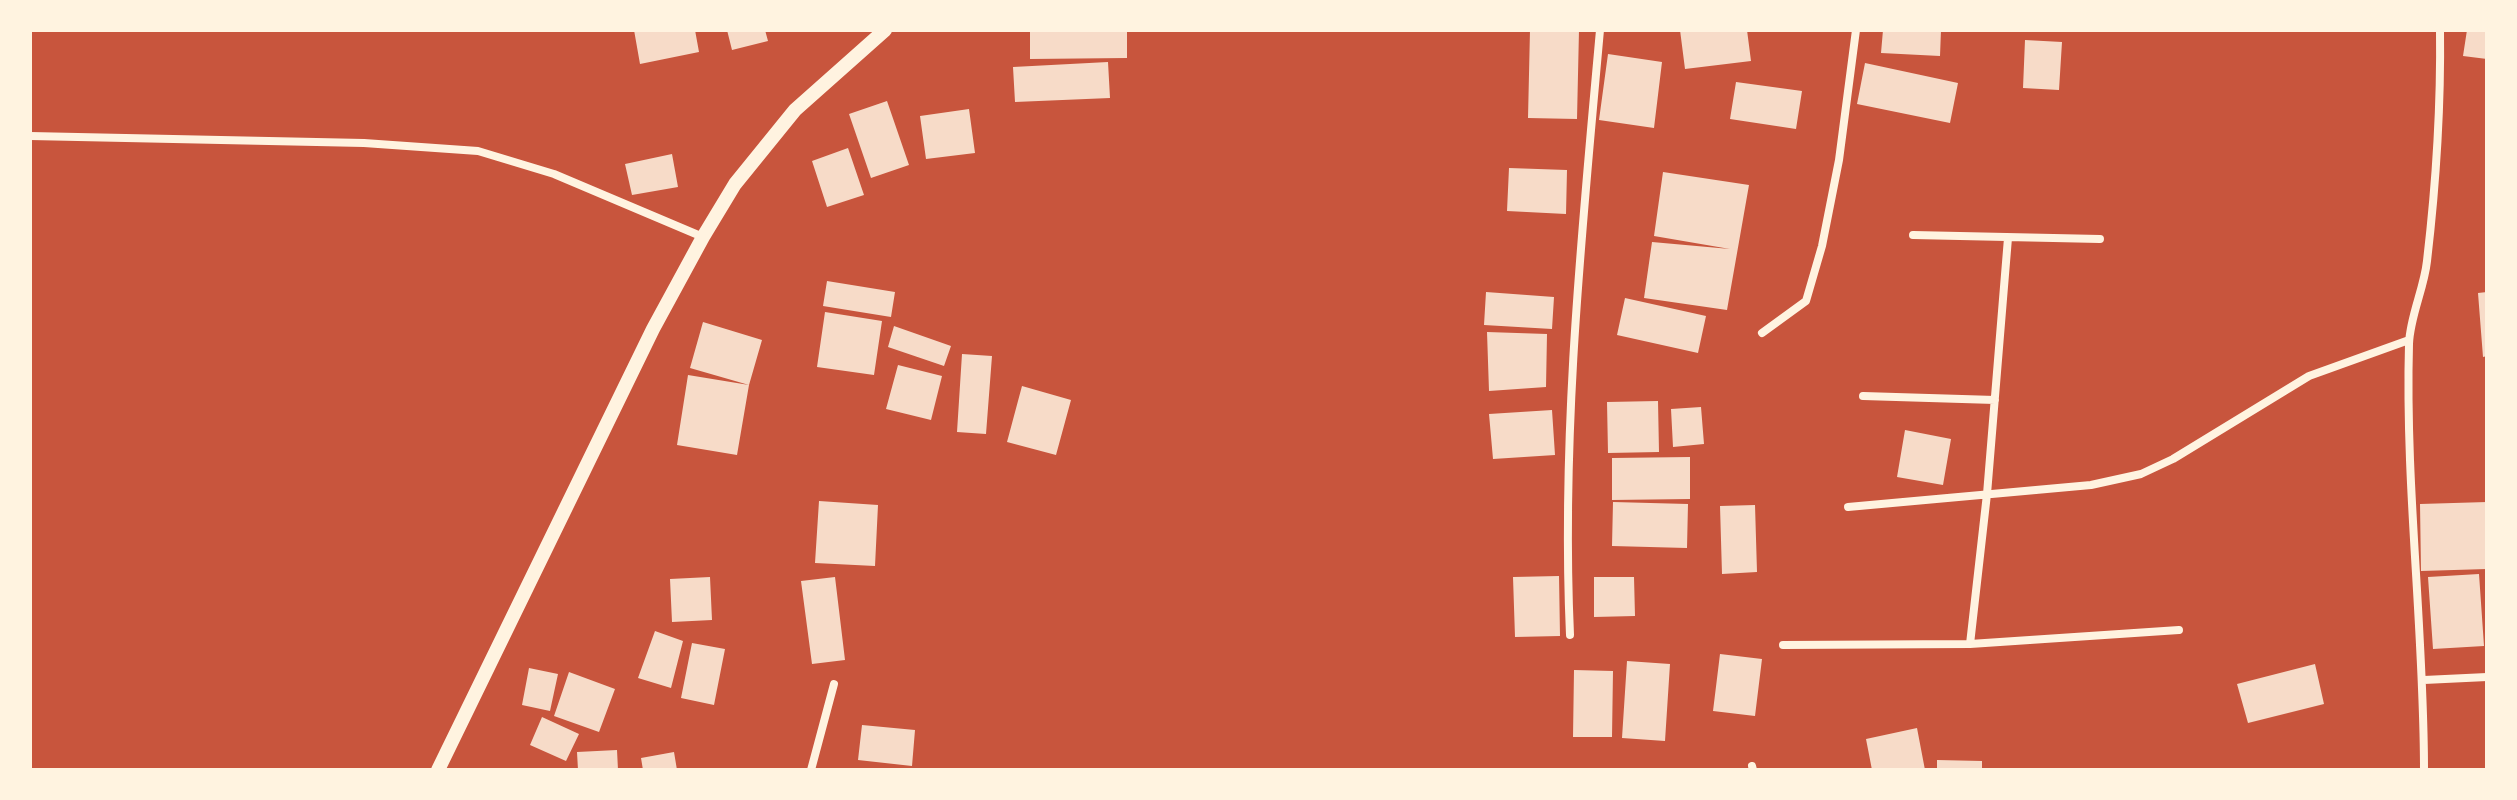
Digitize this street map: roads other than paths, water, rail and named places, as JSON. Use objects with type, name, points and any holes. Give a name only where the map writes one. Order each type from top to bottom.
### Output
[{"type":"street","points":[[438,770],[646,343],[735,184],[795,110],[885,30]]},
{"type":"street","points":[[1570,635],[1566,536],[1572,372],[1600,30]]},
{"type":"street","points":[[1762,333],[1806,301],[1822,246],[1839,160],[1856,30]]},
{"type":"street","points":[[2424,770],[2424,680],[2410,480],[2409,340],[2427,265],[2442,111],[2440,30]]},
{"type":"street","points":[[30,136],[364,143],[478,151],[554,174],[703,237]]},
{"type":"street","points":[[1913,235],[2100,239]]},
{"type":"street","points":[[1970,644],[1987,494],[2008,238]]},
{"type":"street","points":[[1848,507],[2091,485],[2141,474],[2173,459],[2309,376],[2409,340]]},
{"type":"street","points":[[1863,396],[1995,400]]},
{"type":"street","points":[[1783,645],[1970,644],[2179,630]]},
{"type":"street","points":[[2424,680],[2487,677]]},
{"type":"street","points":[[811,770],[834,684]]}]
